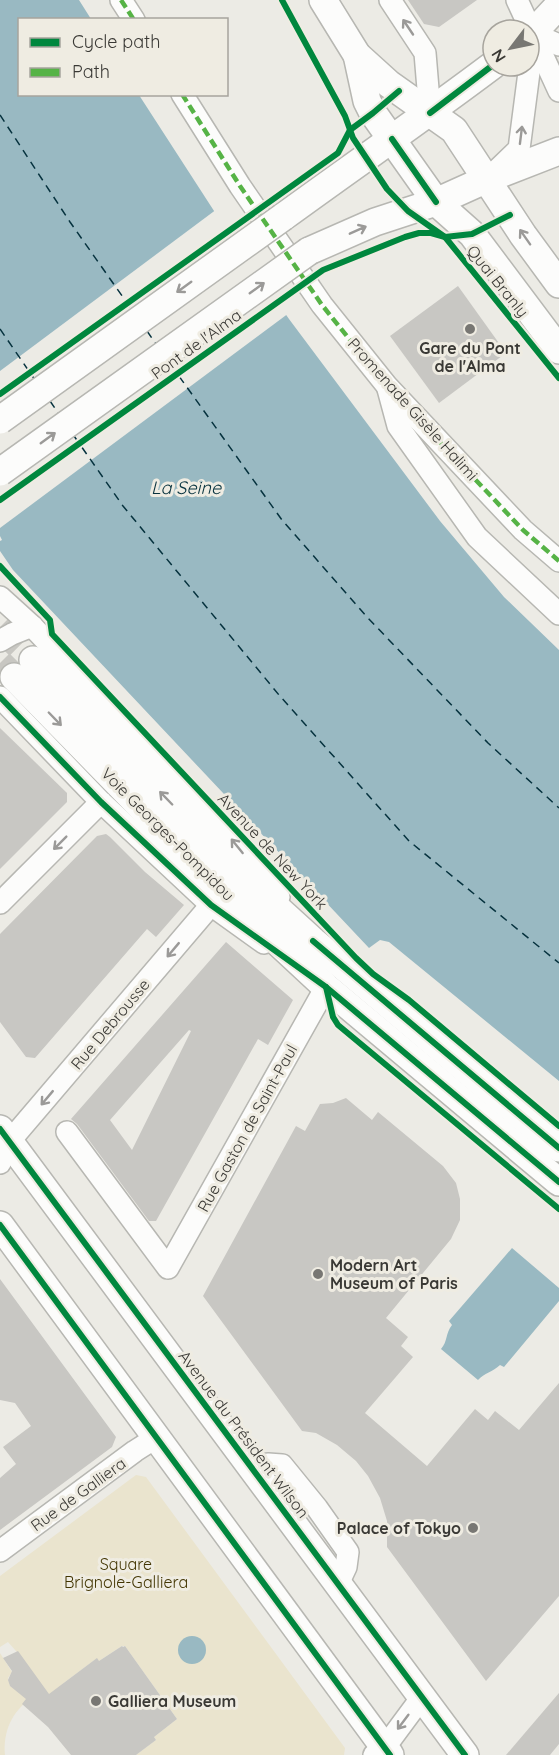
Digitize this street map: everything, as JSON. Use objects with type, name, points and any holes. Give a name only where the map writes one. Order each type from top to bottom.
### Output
[{"type":"main road","points":[[323,0],[357,55],[389,84],[454,130],[523,235],[559,284]]},
{"type":"main road","points":[[541,24],[559,5]]},
{"type":"main road","name":"Quai Branly","points":[[357,55],[367,101],[373,113],[435,201],[472,234],[559,350]]},
{"type":"main road","points":[[0,420],[481,74]]},
{"type":"main road","name":"Pont de l'Alma","points":[[0,472],[309,251],[375,222],[435,201],[559,151]]},
{"type":"main road","name":"Voie Georges-Pompidou","points":[[16,678],[313,941]]},
{"type":"main road","name":"Voie Georges-Pompidou","points":[[16,678],[228,896],[326,987]]},
{"type":"main road","name":"Avenue de New York","points":[[313,941],[559,1148]]},
{"type":"main road","points":[[326,987],[559,1182]]},
{"type":"main road","name":"Avenue du Président Wilson","points":[[3,1145],[252,1468],[465,1755]]},
{"type":"main road","points":[[0,1225],[157,1437],[383,1752]]},
{"type":"street","points":[[121,0],[133,18]]},
{"type":"street","points":[[390,0],[425,53],[430,113]]},
{"type":"street","points":[[517,0],[524,18]]},
{"type":"street","points":[[541,39],[559,45]]},
{"type":"street","points":[[541,55],[559,91]]},
{"type":"street","points":[[487,179],[519,149],[526,78]]},
{"type":"street","name":"Promenade Gisèle Halimi","points":[[183,96],[260,215],[322,305],[387,386],[523,530],[559,561]]},
{"type":"street","points":[[387,386],[398,426],[477,537],[559,614]]},
{"type":"street","name":"Avenue de New York","points":[[0,597],[32,626],[220,825],[313,941]]},
{"type":"street","points":[[0,641],[32,626]]},
{"type":"street","points":[[16,678],[101,802],[211,905],[326,987]]},
{"type":"street","points":[[0,903],[101,802]]},
{"type":"street","name":"Rue Debrousse","points":[[3,1145],[211,905]]},
{"type":"street","name":"Rue Gaston de Saint-Paul","points":[[67,1132],[168,1268],[326,987]]},
{"type":"street","name":"Rue de Galliera","points":[[0,1551],[157,1437]]},
{"type":"street","points":[[383,1752],[422,1697]]},
{"type":"green space","name":"Square Brignole-Galliera","points":[[136,1475],[146,1477],[345,1748],[344,1755],[136,1755],[156,1740],[154,1737],[177,1719],[125,1646],[99,1661],[96,1659],[65,1682],[50,1698],[23,1659],[8,1642],[0,1647],[0,1576]]},
{"type":"green space","points":[[0,1653],[12,1672],[8,1678],[10,1686],[31,1698],[24,1703],[10,1723],[7,1730],[5,1755],[0,1755]]},
{"type":"water","name":"La Seine","points":[[0,0],[79,0],[90,18],[18,18],[18,96],[140,96],[216,214],[289,319],[440,521],[504,597],[559,650],[559,1081],[389,942],[380,940],[369,948],[13,570],[0,551],[2,540],[0,536]]},
{"type":"water","points":[[512,1248],[559,1288],[559,1301],[504,1367],[500,1365],[478,1380],[441,1349],[452,1325],[449,1321]]},
{"type":"water","points":[[192,1636],[202,1640],[206,1650],[202,1660],[192,1664],[182,1660],[178,1650],[182,1640]]},
{"type":"pier","points":[[217,209],[289,313],[0,528],[0,371]]},
{"type":"building","points":[[408,0],[477,0],[439,27],[424,24]]},
{"type":"building","points":[[458,286],[506,353],[439,403],[390,336]]},
{"type":"building","points":[[0,728],[67,793],[67,802],[0,869]]},
{"type":"building","points":[[106,834],[145,872],[184,905],[156,937],[147,929],[35,1058],[26,1057],[0,1022],[0,934],[97,836]]},
{"type":"building","points":[[226,942],[293,1000],[268,1045],[258,1039],[156,1221],[149,1221],[71,1119]],"holes":[[[189,1030],[191,1031],[132,1150],[110,1120]]]},
{"type":"building","points":[[346,1098],[372,1120],[378,1112],[443,1166],[456,1183],[460,1199],[460,1220],[451,1239],[386,1318],[408,1337],[401,1346],[413,1357],[365,1413],[427,1466],[475,1409],[488,1420],[495,1411],[519,1430],[559,1383],[559,1596],[486,1681],[387,1547],[387,1521],[380,1498],[368,1476],[356,1461],[337,1445],[316,1433],[302,1431],[203,1296],[296,1126],[305,1131],[320,1104],[333,1103]]},
{"type":"building","points":[[0,1279],[116,1437],[112,1447],[0,1530],[0,1478],[16,1464],[3,1447],[31,1426],[15,1403],[0,1400]]},
{"type":"building","name":"Galliera Museum","points":[[125,1646],[177,1719],[154,1737],[156,1740],[136,1755],[71,1755],[48,1727],[22,1704],[26,1699],[10,1686],[8,1680],[12,1671],[3,1658],[18,1651],[49,1694],[97,1658],[99,1661]]},
{"type":"building","points":[[559,1693],[559,1744],[550,1755],[506,1755]]},
{"type":"ferry route","points":[[0,115],[70,222],[132,310]]},
{"type":"ferry route","points":[[0,329],[35,380]]},
{"type":"ferry route","points":[[147,331],[156,344]]},
{"type":"ferry route","points":[[171,365],[282,520],[367,617],[488,743],[559,808]]},
{"type":"ferry route","points":[[50,401],[59,414]]},
{"type":"ferry route","points":[[74,436],[123,506],[279,695],[409,841],[559,963]]},
{"type":"tunnel","points":[[0,627],[33,660]]},
{"type":"tunnel","points":[[0,663],[14,677]]},
{"type":"marked path","points":[[121,0],[133,18]]},
{"type":"marked path","points":[[183,96],[240,186],[322,305],[387,386],[523,530],[559,561]]},
{"type":"cycle path","points":[[282,0],[345,116],[353,138],[387,189],[408,211],[445,237],[559,378]]},
{"type":"cycle path","points":[[430,113],[481,74]]},
{"type":"cycle path","points":[[0,394],[338,153],[350,130],[399,91]]},
{"type":"cycle path","points":[[392,139],[436,202]]},
{"type":"cycle path","points":[[0,500],[323,270],[405,237],[419,233],[431,233],[445,237],[472,234],[510,215]]},
{"type":"cycle path","points":[[0,566],[50,620],[52,634],[356,958],[559,1126]]},
{"type":"cycle path","points":[[0,697],[101,802],[211,905],[326,987],[559,1182]]},
{"type":"cycle path","points":[[313,941],[559,1148]]},
{"type":"cycle path","points":[[326,987],[333,1017],[338,1025],[559,1209]]},
{"type":"cycle path","points":[[0,1129],[465,1755]]},
{"type":"cycle path","points":[[0,1225],[390,1755]]},
{"type":"place","name":"Gare du Pont de l'Alma","points":[[470,329]]},
{"type":"place","name":"Modern Art Museum of Paris","points":[[318,1274]]},
{"type":"place","name":"Palace of Tokyo","points":[[473,1528]]},
{"type":"place","name":"Galliera Museum","points":[[96,1701]]}]
